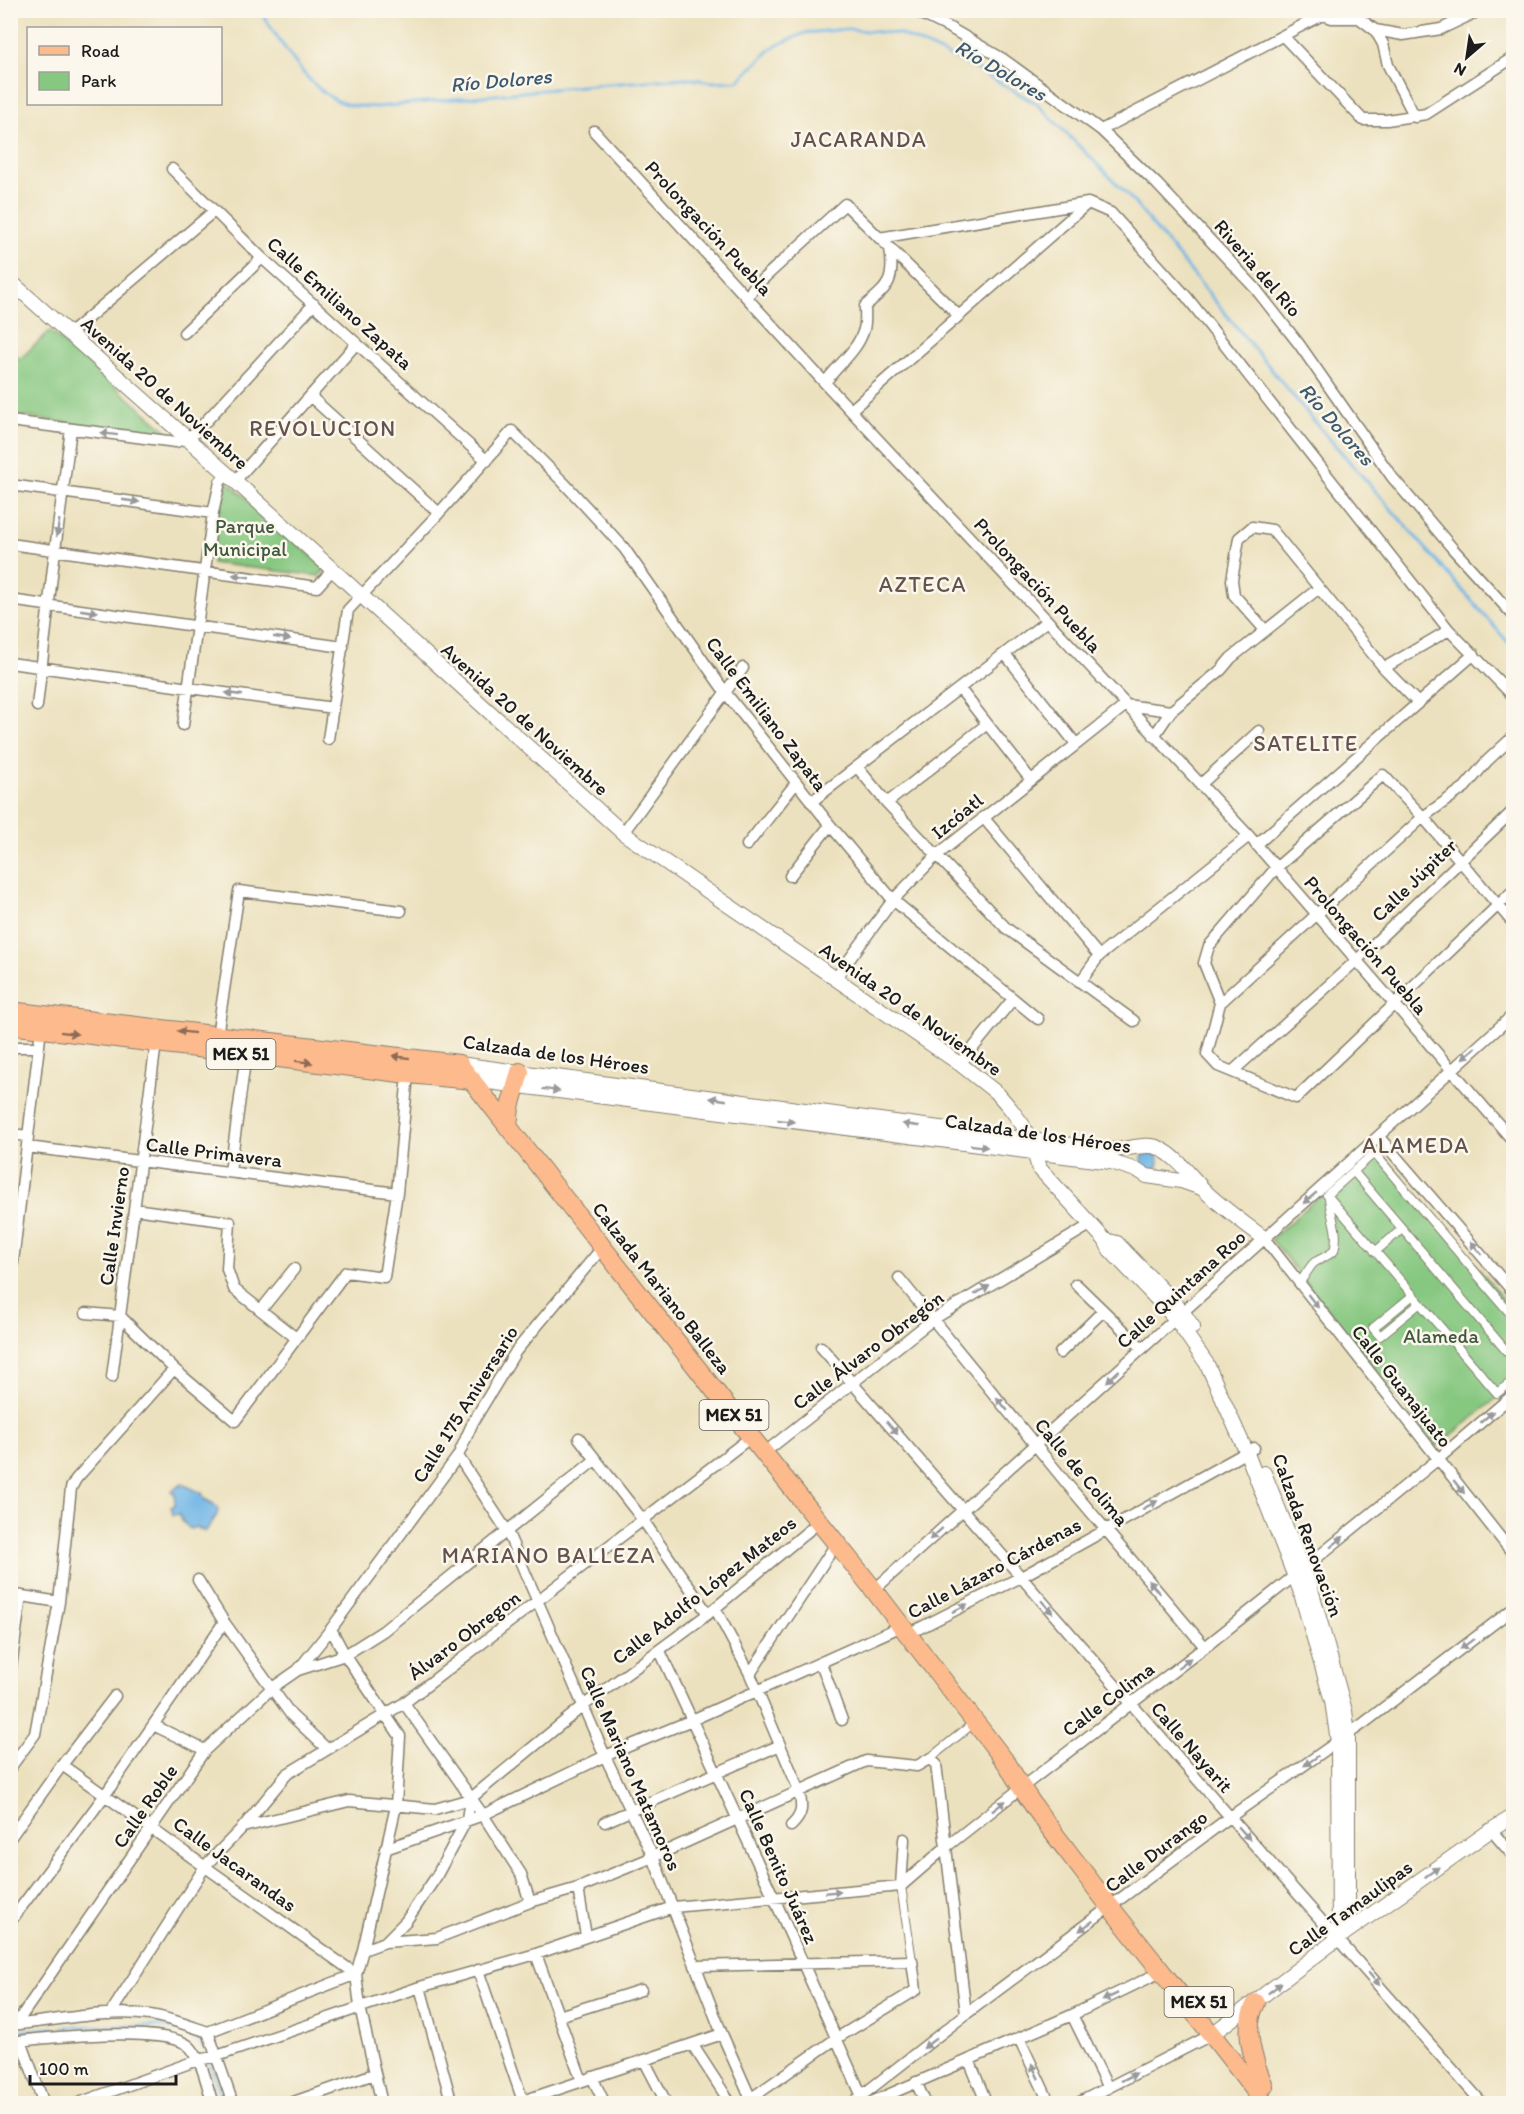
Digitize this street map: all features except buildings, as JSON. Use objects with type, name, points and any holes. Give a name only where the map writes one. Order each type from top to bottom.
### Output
[{"type":"main road","name":"Calzada de los Héroes","points":[[10,1011],[459,1064]]},
{"type":"main road","name":"Calzada de los Héroes","points":[[10,1025],[40,1038],[156,1043],[472,1080]]},
{"type":"main road","name":"Calzada Mariano Balleza","points":[[459,1064],[874,1590],[1115,1904]]},
{"type":"main road","points":[[508,1127],[518,1079]]},
{"type":"main road","name":"MEX 51","points":[[1115,1904],[1163,1971],[1216,2032]]},
{"type":"main road","name":"MEX 51","points":[[1115,1904],[1264,2094],[1277,2103]]},
{"type":"main road","points":[[1256,2003],[1251,2013],[1250,2038],[1253,2061],[1264,2094]]},
{"type":"street","name":"Riveria del Río","points":[[913,10],[950,28],[1003,59],[1101,130],[1157,184],[1256,288],[1299,344],[1392,477],[1514,616]]},
{"type":"street","points":[[1375,30],[1403,35],[1441,29],[1481,10]]},
{"type":"street","points":[[1101,130],[1327,13],[1332,18],[1359,18],[1375,30],[1383,44],[1388,65],[1415,117]]},
{"type":"street","points":[[1284,37],[1363,120],[1387,120],[1426,114],[1514,57]]},
{"type":"street","name":"Prolongación Puebla","points":[[594,131],[825,383],[1249,836],[1514,1142]]},
{"type":"street","name":"Calle Emiliano Zapata","points":[[172,169],[262,258],[488,460],[512,431],[624,548],[725,692],[811,802],[892,900],[1038,1019]]},
{"type":"street","points":[[879,238],[1088,203],[1111,213],[1186,296],[1449,630],[1514,697]]},
{"type":"street","points":[[851,410],[1088,203]]},
{"type":"street","points":[[748,297],[753,288],[845,204],[958,316]]},
{"type":"street","points":[[69,334],[214,211]]},
{"type":"street","points":[[825,383],[834,369],[852,351],[860,337],[864,329],[865,306],[887,288],[893,267],[890,248]]},
{"type":"street","points":[[184,333],[262,258]]},
{"type":"street","name":"Avenida 20 de Noviembre","points":[[10,281],[188,438],[623,833],[960,1064],[998,1094],[1011,1108],[1022,1124],[1032,1147]]},
{"type":"street","points":[[10,421],[176,442],[188,438],[314,304]]},
{"type":"street","points":[[183,725],[219,482],[231,478],[311,397],[357,343]]},
{"type":"street","points":[[311,397],[439,513]]},
{"type":"street","points":[[37,706],[50,606],[54,550],[71,429]]},
{"type":"street","points":[[328,739],[348,610],[488,460]]},
{"type":"street","points":[[10,485],[213,513]]},
{"type":"street","points":[[1265,630],[1234,595],[1232,580],[1239,538],[1252,527],[1272,530],[1384,668],[1418,703]]},
{"type":"street","points":[[10,544],[317,587],[333,569]]},
{"type":"street","points":[[1154,736],[1171,711],[1221,670],[1231,658],[1319,588]]},
{"type":"street","points":[[10,600],[343,647]]},
{"type":"street","points":[[811,802],[1047,621]]},
{"type":"street","points":[[1384,668],[1449,630]]},
{"type":"street","points":[[1005,654],[1076,744]]},
{"type":"street","points":[[1256,845],[1474,654]]},
{"type":"street","points":[[10,663],[333,708]]},
{"type":"street","points":[[623,833],[743,668]]},
{"type":"street","points":[[960,688],[1031,780]]},
{"type":"street","points":[[1126,705],[1171,711]]},
{"type":"street","name":"Izcóatl","points":[[835,979],[892,900],[937,855],[1126,705]]},
{"type":"street","points":[[887,803],[987,724]]},
{"type":"street","points":[[1200,785],[1260,731]]},
{"type":"street","points":[[1514,736],[1487,761],[1465,787],[1423,817],[1220,1003],[1207,1054],[1218,1066],[1296,1098],[1514,890]]},
{"type":"street","points":[[857,767],[887,803],[1006,928],[1134,1021]]},
{"type":"street","points":[[1220,1003],[1204,963],[1209,946],[1276,868],[1383,775],[1423,817],[1514,924]]},
{"type":"street","points":[[747,845],[796,783]]},
{"type":"street","name":"Calle Júpiter","points":[[1233,1071],[1357,960],[1514,810]]},
{"type":"street","points":[[983,817],[1099,956]]},
{"type":"street","points":[[790,876],[830,825]]},
{"type":"street","points":[[1081,981],[1099,956],[1249,836]]},
{"type":"street","points":[[217,1036],[239,891],[401,911]]},
{"type":"street","points":[[960,1064],[1013,999]]},
{"type":"street","name":"Calle Quintana Roo","points":[[874,1590],[1379,1137],[1450,1069],[1514,1014]]},
{"type":"street","points":[[10,1047],[40,1038],[28,1141],[16,1195],[10,1286]]},
{"type":"street","name":"Calle Invierno","points":[[112,1377],[156,1043]]},
{"type":"street","points":[[230,1172],[246,1054]]},
{"type":"street","name":"Calzada de los Héroes","points":[[459,1064],[518,1079],[1032,1147],[1111,1162],[1147,1176],[1181,1181],[1203,1189]]},
{"type":"street","points":[[86,1312],[120,1316],[174,1368],[235,1421],[346,1272],[384,1277],[397,1193],[408,1074]]},
{"type":"street","name":"Calzada de los Héroes","points":[[472,1080],[518,1079]]},
{"type":"street","name":"Calle Primavera","points":[[10,1134],[28,1141],[141,1161],[397,1193]]},
{"type":"street","points":[[1379,1137],[1514,1293]]},
{"type":"street","points":[[1139,1171],[1136,1162],[1138,1152],[1145,1146]]},
{"type":"street","name":"Calzada de los Héroes","points":[[1032,1147],[1113,1150],[1145,1146],[1159,1148],[1187,1170],[1203,1189]]},
{"type":"street","name":"Calzada Renovación","points":[[1032,1147],[1038,1168],[1105,1240],[1117,1243],[1214,1359],[1299,1572],[1311,1589],[1342,1700],[1343,1935]]},
{"type":"street","points":[[1155,1177],[1164,1173],[1168,1163],[1166,1153]]},
{"type":"street","points":[[1299,1283],[1314,1262],[1322,1260],[1334,1251],[1335,1225],[1330,1214],[1327,1195],[1374,1153],[1514,1318]]},
{"type":"street","points":[[1354,1172],[1514,1360]]},
{"type":"street","points":[[1203,1189],[1225,1210],[1264,1238]]},
{"type":"street","points":[[1329,1197],[1497,1393],[1514,1380]]},
{"type":"street","points":[[134,1209],[230,1222],[227,1269],[234,1289],[296,1338]]},
{"type":"street","name":"Calle Álvaro Obregón","points":[[764,1453],[932,1320],[1090,1225]]},
{"type":"street","points":[[1335,1225],[1356,1230]]},
{"type":"street","points":[[1375,1252],[1402,1229]]},
{"type":"street","name":"Calle Guanajuato","points":[[1264,1238],[1514,1555]]},
{"type":"street","name":"Calle 175 Aniversario","points":[[298,1670],[331,1629],[458,1456],[473,1422],[516,1351],[602,1248]]},
{"type":"street","points":[[261,1310],[294,1269]]},
{"type":"street","name":"Calle de Colima","points":[[899,1278],[1205,1647]]},
{"type":"street","points":[[1076,1284],[1142,1348]]},
{"type":"street","points":[[1412,1296],[1373,1328],[1380,1336],[1419,1304]]},
{"type":"street","points":[[1060,1353],[1103,1311]]},
{"type":"street","name":"Calle Nayarit","points":[[822,1347],[1230,1818],[1343,1935],[1483,2103]]},
{"type":"street","points":[[10,1768],[35,1734],[59,1602],[71,1488],[76,1479],[174,1368]]},
{"type":"street","name":"Calle Colima","points":[[901,1886],[946,1847],[1299,1572],[1514,1394]]},
{"type":"street","name":"Álvaro Obregon","points":[[110,2014],[206,1866],[243,1827],[287,1774],[404,1703],[751,1437]]},
{"type":"street","points":[[579,1438],[712,1611],[750,1674],[778,1746],[799,1790],[802,1807],[797,1821],[791,1826]]},
{"type":"street","name":"Calle Lázaro Cárdenas","points":[[385,1849],[483,1815],[605,1756],[821,1663],[905,1630],[1021,1577],[1250,1449]]},
{"type":"street","name":"Calle Mariano Matamoros","points":[[458,1456],[507,1531],[605,1756],[653,1857],[749,2101]]},
{"type":"street","name":"Calle Roble","points":[[13,2025],[206,1750],[272,1688],[298,1670],[345,1655],[383,1631],[595,1460]]},
{"type":"street","name":"Calle Adolfo López Mateos","points":[[470,1798],[584,1706],[712,1611],[819,1522]]},
{"type":"street","points":[[750,1674],[836,1544]]},
{"type":"street","points":[[198,1580],[224,1622],[291,1715],[327,1749]]},
{"type":"street","points":[[10,1674],[16,1595],[59,1602]]},
{"type":"street","name":"Calle Durango","points":[[851,2103],[864,2101],[966,2014],[1230,1818],[1343,1738],[1514,1608]]},
{"type":"street","points":[[10,1922],[105,1795],[224,1622]]},
{"type":"street","points":[[331,1629],[345,1655],[400,1736],[396,1806],[356,1974],[360,2007],[382,2103]]},
{"type":"street","name":"Calle Benito Juárez","points":[[660,1651],[774,1898],[864,2101]]},
{"type":"street","points":[[821,1663],[843,1720]]},
{"type":"street","points":[[10,1838],[115,1695]]},
{"type":"street","points":[[404,1703],[483,1815],[521,1874],[530,1902]]},
{"type":"street","points":[[363,1950],[385,1942],[436,1938],[530,1902],[578,1888],[653,1857],[866,1761],[917,1766],[975,1722]]},
{"type":"street","points":[[153,1725],[206,1750]]},
{"type":"street","points":[[605,1822],[778,1746]]},
{"type":"street","points":[[928,1759],[936,1764],[966,2014]]},
{"type":"street","name":"Calle Jacarandas","points":[[62,1765],[356,1974]]},
{"type":"street","points":[[243,1827],[349,1801],[435,1809],[470,1798]]},
{"type":"street","points":[[385,1942],[406,1921],[436,1877],[467,1819],[470,1798]]},
{"type":"street","name":"Calle Tamaulipas","points":[[1216,2032],[1343,1935],[1514,1816]]},
{"type":"street","points":[[1491,1830],[1514,1857]]},
{"type":"street","points":[[749,2101],[837,2038],[916,1990],[901,1886],[904,1839]]},
{"type":"street","points":[[76,2103],[198,2060],[218,2056],[420,1988],[536,1954],[673,1907],[901,1886]]},
{"type":"street","points":[[578,1888],[586,1936]]},
{"type":"street","points":[[536,1954],[559,2016],[587,2079],[605,2103]]},
{"type":"street","points":[[695,1966],[912,1961]]},
{"type":"street","points":[[478,1970],[520,2102],[722,2034]]},
{"type":"street","points":[[864,2101],[969,2060],[1072,2015],[1163,1971]]},
{"type":"street","points":[[13,2025],[110,2014],[150,2015],[208,2032],[356,1974]]},
{"type":"street","points":[[420,1988],[452,2103]]},
{"type":"street","points":[[559,2016],[641,1990]]},
{"type":"street","points":[[1072,2015],[1108,2088]]},
{"type":"street","points":[[57,2020],[62,2038]]},
{"type":"street","points":[[208,2032],[233,2103]]},
{"type":"street","points":[[1076,2103],[1216,2032]]},
{"type":"street","points":[[44,2103],[16,2042],[132,2034],[157,2035],[190,2046],[198,2060],[213,2103]]},
{"type":"street","points":[[1019,2038],[1050,2103]]},
{"type":"street","points":[[692,2044],[731,2103]]},
{"type":"street","points":[[644,2060],[667,2103]]},
{"type":"street","points":[[969,2060],[987,2103]]},
{"type":"street","points":[[288,2103],[374,2074]]},
{"type":"street","points":[[916,2082],[927,2103]]},
{"type":"green space","points":[[50,331],[167,431],[165,436],[11,415],[10,351],[20,359]]},
{"type":"green space","name":"Parque Municipal","points":[[227,481],[326,569],[319,576],[212,563],[220,490]]},
{"type":"green space","name":"Alameda","points":[[1376,1146],[1513,1310],[1513,1385],[1437,1447],[1271,1239]]},
{"type":"water","points":[[1150,1153],[1156,1156],[1159,1162],[1156,1168],[1150,1171],[1144,1168],[1141,1162],[1144,1156]]},
{"type":"water","points":[[182,1484],[202,1493],[204,1499],[218,1508],[217,1515],[205,1532],[196,1527],[190,1529],[179,1514],[173,1515],[171,1507],[175,1505],[175,1494],[171,1491]]},
{"type":"waterway","name":"Río Dolores","points":[[259,10],[308,78],[332,98],[358,106],[378,107],[581,86],[686,78],[712,82],[738,81],[773,47],[805,33],[847,29],[900,34],[967,64],[1037,104],[1127,194],[1313,420],[1514,649]]},
{"type":"waterway","points":[[63,2027],[159,2026],[186,2032],[204,2049]]},
{"type":"waterway","points":[[10,2032],[53,2028]]},
{"type":"waterway","points":[[209,2060],[224,2104]]},
{"type":"district","name":"JACARANDA","points":[[859,139]]},
{"type":"district","name":"REVOLUCION","points":[[323,428]]},
{"type":"district","name":"AZTECA","points":[[923,584]]},
{"type":"district","name":"SATELITE","points":[[1306,743]]},
{"type":"district","name":"ALAMEDA","points":[[1416,1145]]},
{"type":"district","name":"MARIANO BALLEZA","points":[[549,1555]]}]
